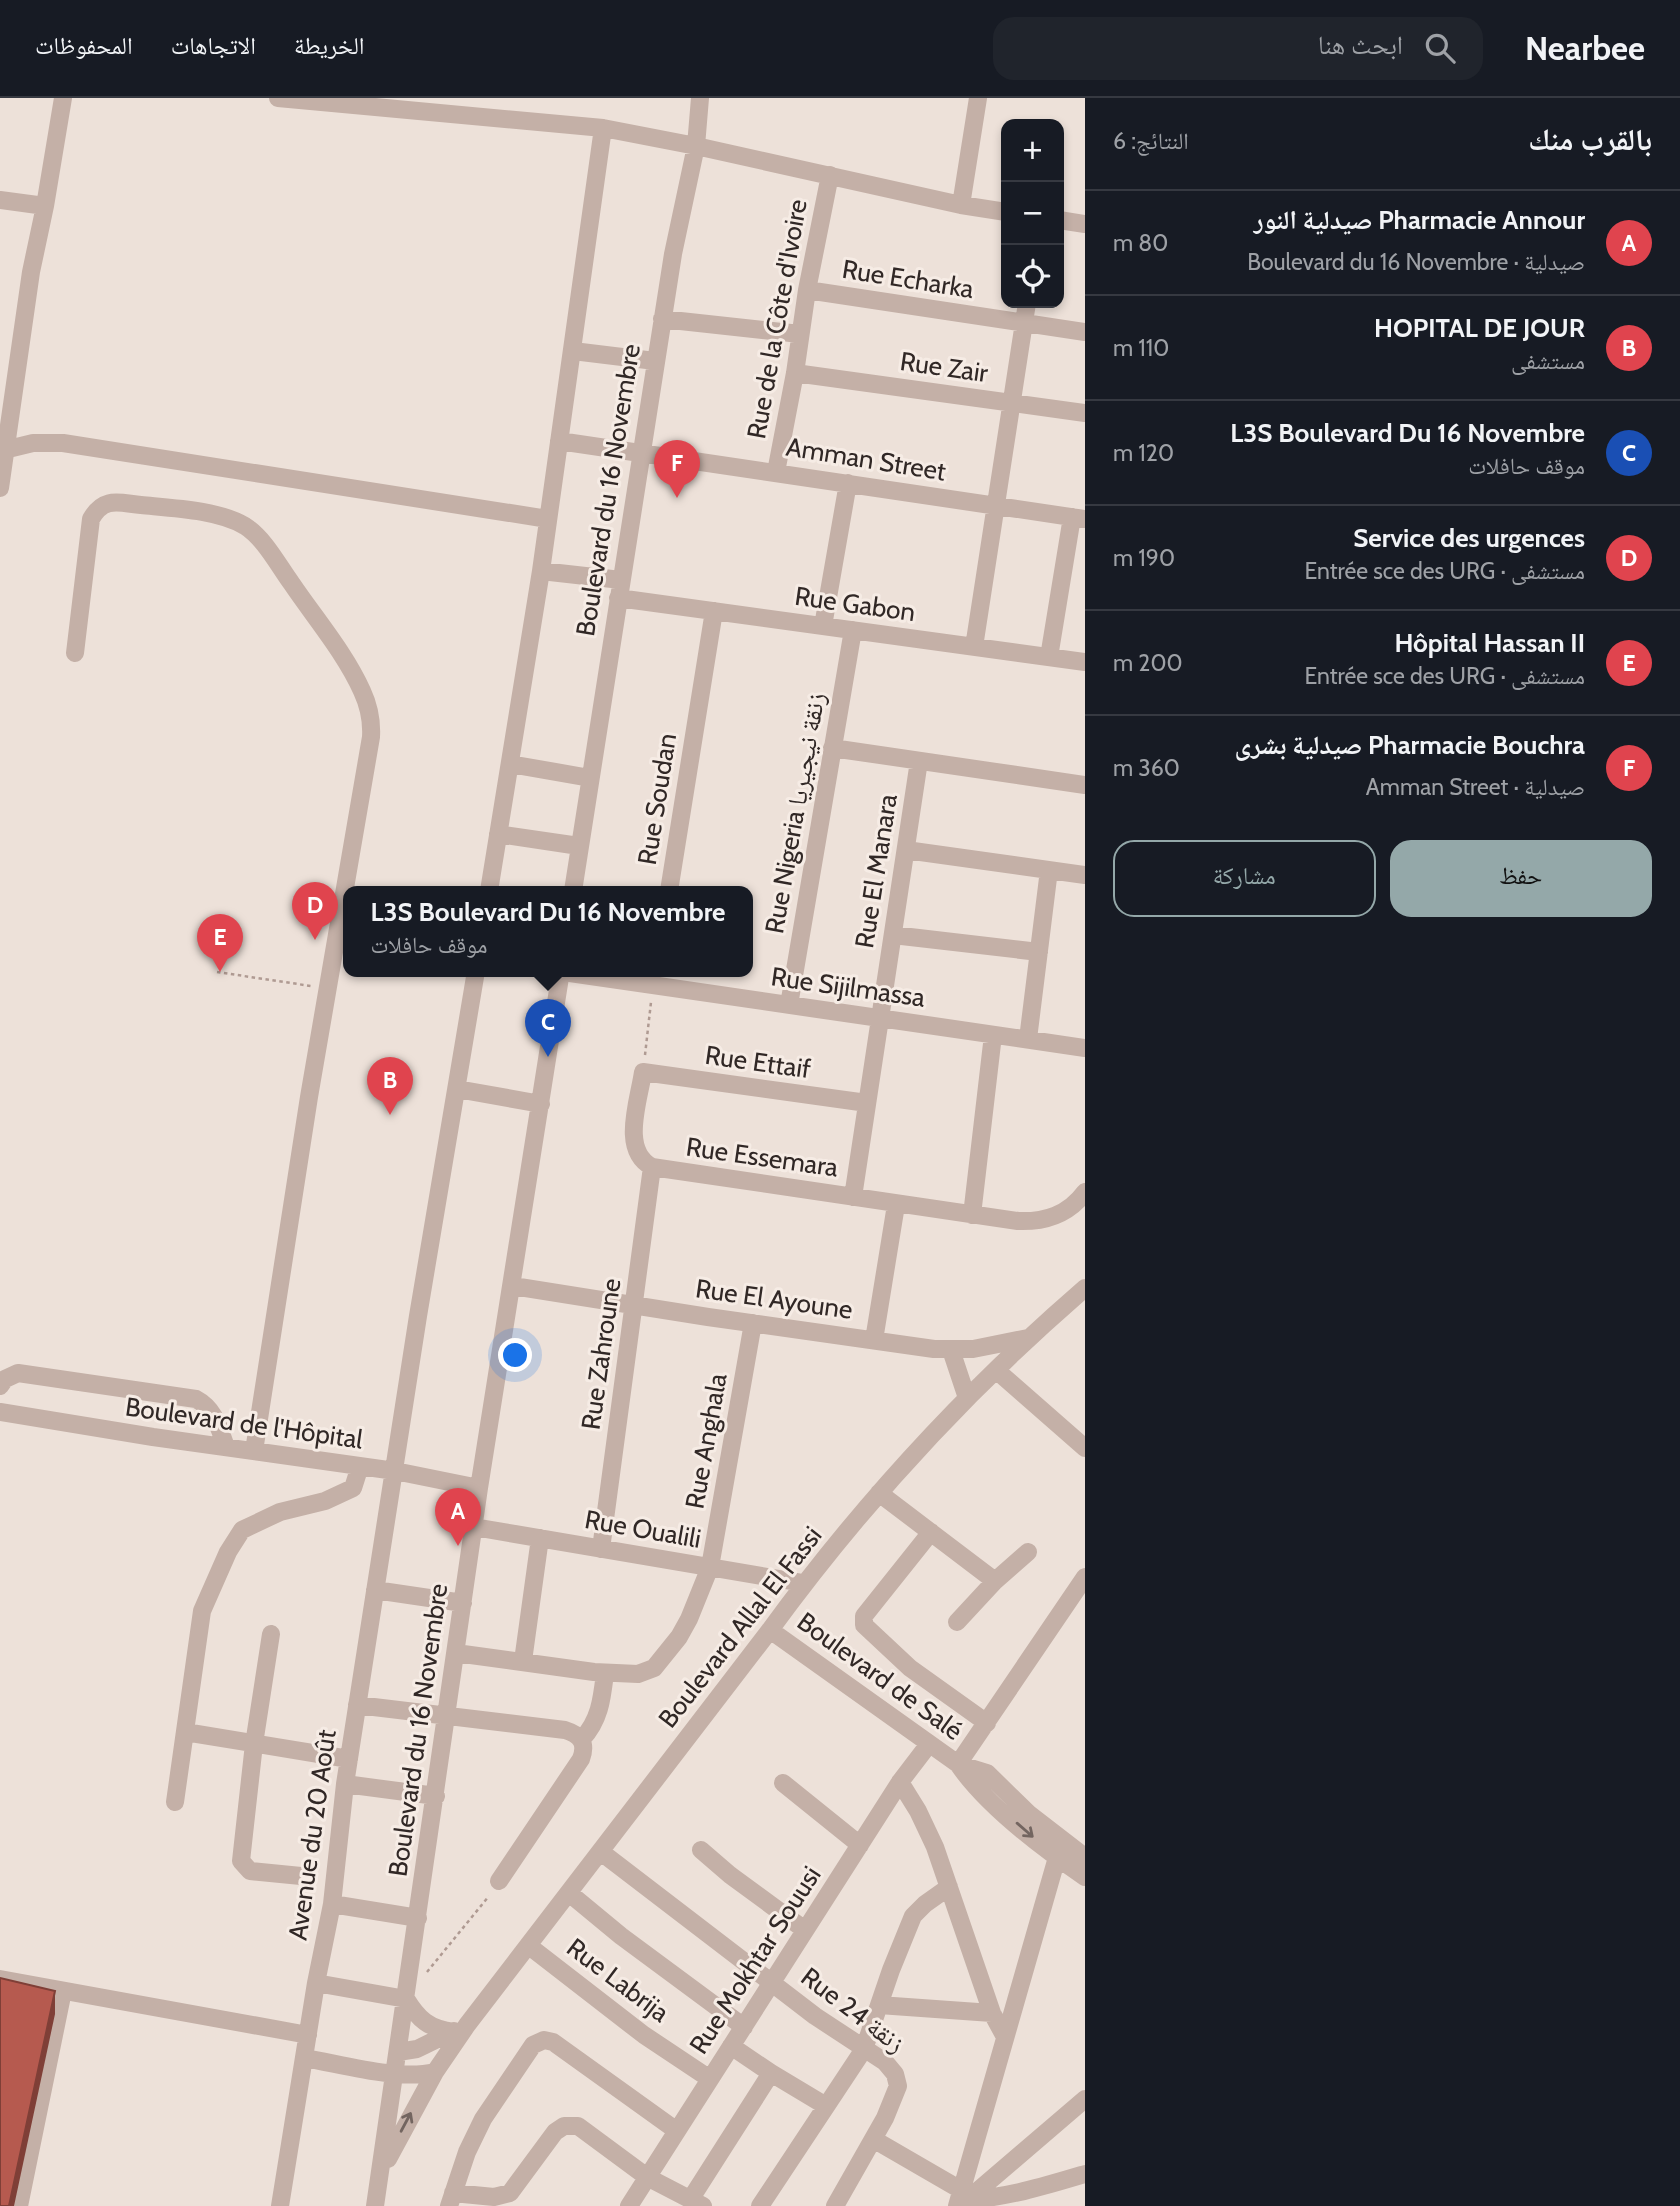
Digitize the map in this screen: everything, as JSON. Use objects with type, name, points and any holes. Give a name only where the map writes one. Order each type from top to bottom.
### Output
[{"type":"street","points":[[0,488],[3,451],[31,272],[63,98]]},
{"type":"street","points":[[278,98],[603,128],[1001,211]]},
{"type":"street","name":"Boulevard du 16 Novembre","points":[[574,886],[655,361],[673,254],[696,146],[700,98]]},
{"type":"street","points":[[961,205],[978,98]]},
{"type":"street","points":[[490,886],[541,571],[603,128]]},
{"type":"street","name":"Rue de la Côte d'Ivoire","points":[[776,472],[830,175]]},
{"type":"street","points":[[0,201],[45,206]]},
{"type":"street","points":[[1064,221],[1085,223]]},
{"type":"street","name":"Rue Echarka","points":[[807,290],[1085,332]]},
{"type":"street","points":[[974,647],[1026,308]]},
{"type":"street","points":[[662,319],[800,334]]},
{"type":"street","points":[[573,351],[655,361]]},
{"type":"street","name":"Rue Zair","points":[[795,373],[1085,413]]},
{"type":"street","name":"Amman Street","points":[[559,441],[1078,518]]},
{"type":"street","points":[[3,451],[33,443],[63,443],[548,519]]},
{"type":"street","points":[[822,626],[848,483]]},
{"type":"street","points":[[75,653],[91,519],[99,507],[104,504],[171,508],[233,520],[250,530],[268,551],[354,675],[372,720],[345,886]]},
{"type":"street","points":[[1049,657],[1078,518]]},
{"type":"street","points":[[541,571],[621,580]]},
{"type":"street","name":"Rue Gabon","points":[[618,598],[1085,662]]},
{"type":"street","name":"Rue Soudan","points":[[669,886],[713,611]]},
{"type":"street","name":"Rue Nigeria زنقة نيجيريا","points":[[789,1005],[853,630]]},
{"type":"street","points":[[832,748],[1085,785]]},
{"type":"street","name":"Rue El Manara","points":[[853,1197],[919,761]]},
{"type":"street","points":[[510,764],[590,778]]},
{"type":"street","points":[[498,834],[579,846]]},
{"type":"street","points":[[906,850],[1085,875]]},
{"type":"street","points":[[1028,1040],[1049,870]]},
{"type":"street","points":[[254,1451],[343,900]]},
{"type":"street","points":[[893,935],[1039,952]]},
{"type":"street","name":"Avenue du 20 Août","points":[[280,2206],[331,1904],[345,1784],[418,1316],[475,977]]},
{"type":"street","name":"Boulevard du 16 Novembre","points":[[375,2206],[474,1527],[559,977]]},
{"type":"street","name":"Rue Sijilmassa","points":[[654,978],[789,1005],[1085,1048]]},
{"type":"street","points":[[972,1215],[993,1035]]},
{"type":"street","name":"Rue Ettaif","points":[[643,1072],[867,1103]]},
{"type":"street","name":"Rue Essemara","points":[[643,1072],[634,1132],[639,1156],[652,1167],[896,1205],[1031,1222],[1067,1210],[1085,1192]]},
{"type":"street","points":[[457,1089],[541,1104]]},
{"type":"street","name":"Rue Zahroune","points":[[601,1549],[652,1167]]},
{"type":"street","points":[[874,1340],[896,1205]]},
{"type":"street","name":"Rue El Ayoune","points":[[513,1286],[951,1350],[973,1349],[1028,1338]]},
{"type":"street","name":"Boulevard Allal El Fassi","points":[[380,2174],[407,2119],[460,2028],[529,1946],[803,1583],[879,1493],[968,1398],[1028,1338],[1085,1288]]},
{"type":"street","name":"Rue Anghala","points":[[456,1653],[605,1673],[638,1674],[654,1668],[679,1637],[689,1619],[710,1567],[753,1323]]},
{"type":"street","points":[[951,1350],[968,1398]]},
{"type":"street","points":[[996,1370],[1085,1448]]},
{"type":"street","points":[[0,1387],[5,1379],[18,1373],[196,1398],[212,1412],[226,1447]]},
{"type":"street","name":"Boulevard de l'Hôpital","points":[[0,1412],[395,1471],[480,1488]]},
{"type":"street","points":[[175,1802],[202,1611],[228,1552],[242,1530],[280,1512],[325,1501],[353,1488],[360,1466]]},
{"type":"street","points":[[879,1493],[995,1581]]},
{"type":"street","name":"Rue Oualili","points":[[474,1527],[803,1583]]},
{"type":"street","points":[[931,1532],[867,1611],[864,1625],[910,1668],[987,1723]]},
{"type":"street","points":[[523,1661],[540,1538]]},
{"type":"street","points":[[957,1622],[995,1581],[1028,1552]]},
{"type":"street","points":[[958,1764],[1085,1577]]},
{"type":"street","points":[[376,1590],[463,1603]]},
{"type":"street","name":"Boulevard de Salé","points":[[770,1630],[958,1764],[987,1773],[1029,1814],[1085,1877]]},
{"type":"street","points":[[271,1634],[254,1744],[241,1861],[250,1871],[301,1876]]},
{"type":"street","points":[[582,1740],[596,1723],[605,1673]]},
{"type":"street","points":[[358,1705],[565,1730],[576,1733],[582,1740],[584,1749],[581,1759],[499,1881]]},
{"type":"street","points":[[185,1732],[349,1759]]},
{"type":"street","name":"Rue Mokhtar Souusi","points":[[629,2206],[900,1782],[929,1744]]},
{"type":"street","points":[[900,1782],[926,1825],[992,2013],[1005,2038]]},
{"type":"street","points":[[783,1783],[860,1845]]},
{"type":"street","points":[[345,1784],[436,1796]]},
{"type":"street","points":[[960,2201],[1060,1849]]},
{"type":"street","name":"Boulevard de Salé","points":[[1060,1849],[1085,1857]]},
{"type":"street","points":[[701,1850],[738,1882],[805,1930]]},
{"type":"street","name":"Rue 24 زنقة","points":[[601,1852],[815,2016],[892,2069],[898,2086],[873,2139]]},
{"type":"street","points":[[760,2206],[864,2049],[914,1916],[925,1904],[949,1887]]},
{"type":"street","points":[[569,1894],[744,2027]]},
{"type":"street","points":[[331,1904],[418,1917]]},
{"type":"street","name":"Rue Labrija","points":[[529,1946],[645,2035],[710,2079]]},
{"type":"street","points":[[0,1979],[308,2035]]},
{"type":"street","points":[[316,1983],[406,1999],[422,2022],[441,2031],[460,2028]]},
{"type":"street","points":[[19,2206],[63,1991]]},
{"type":"street","points":[[879,2004],[992,2013]]},
{"type":"street","name":"Boulevard Allal El Fassi","points":[[398,2052],[417,2049],[460,2028]]},
{"type":"street","points":[[677,2131],[553,2042],[544,2040],[533,2045],[483,2119],[467,2151],[451,2199],[494,2197],[510,2193],[555,2132],[569,2125],[578,2126],[588,2132],[648,2178],[697,2203],[771,2073]]},
{"type":"street","points":[[731,2046],[826,2106]]},
{"type":"street","points":[[304,2058],[395,2073],[417,2075],[435,2072]]},
{"type":"street","points":[[960,2201],[1085,2099]]},
{"type":"street","points":[[835,2206],[873,2139],[932,2175],[960,2201],[1026,2192],[1085,2174]]},
{"type":"path","points":[[217,972],[328,988]]},
{"type":"path","points":[[643,1072],[654,978]]},
{"type":"path","points":[[423,1978],[499,1881]]},
{"type":"building","points":[[0,1978],[55,1991],[9,2206],[0,2206]]},
{"type":"place","name":"Pharmacie Bouchra صيدلية بشرى","points":[[677,498]]},
{"type":"place","name":"Service des urgences","points":[[315,940]]},
{"type":"place","name":"Hôpital Hassan II","points":[[220,972]]},
{"type":"place","name":"L3S Boulevard Du 16 Novembre","points":[[548,1057]]},
{"type":"place","name":"HOPITAL DE JOUR","points":[[390,1115]]},
{"type":"place","name":"Pharmacie Annour صيدلية النور","points":[[458,1546]]}]
